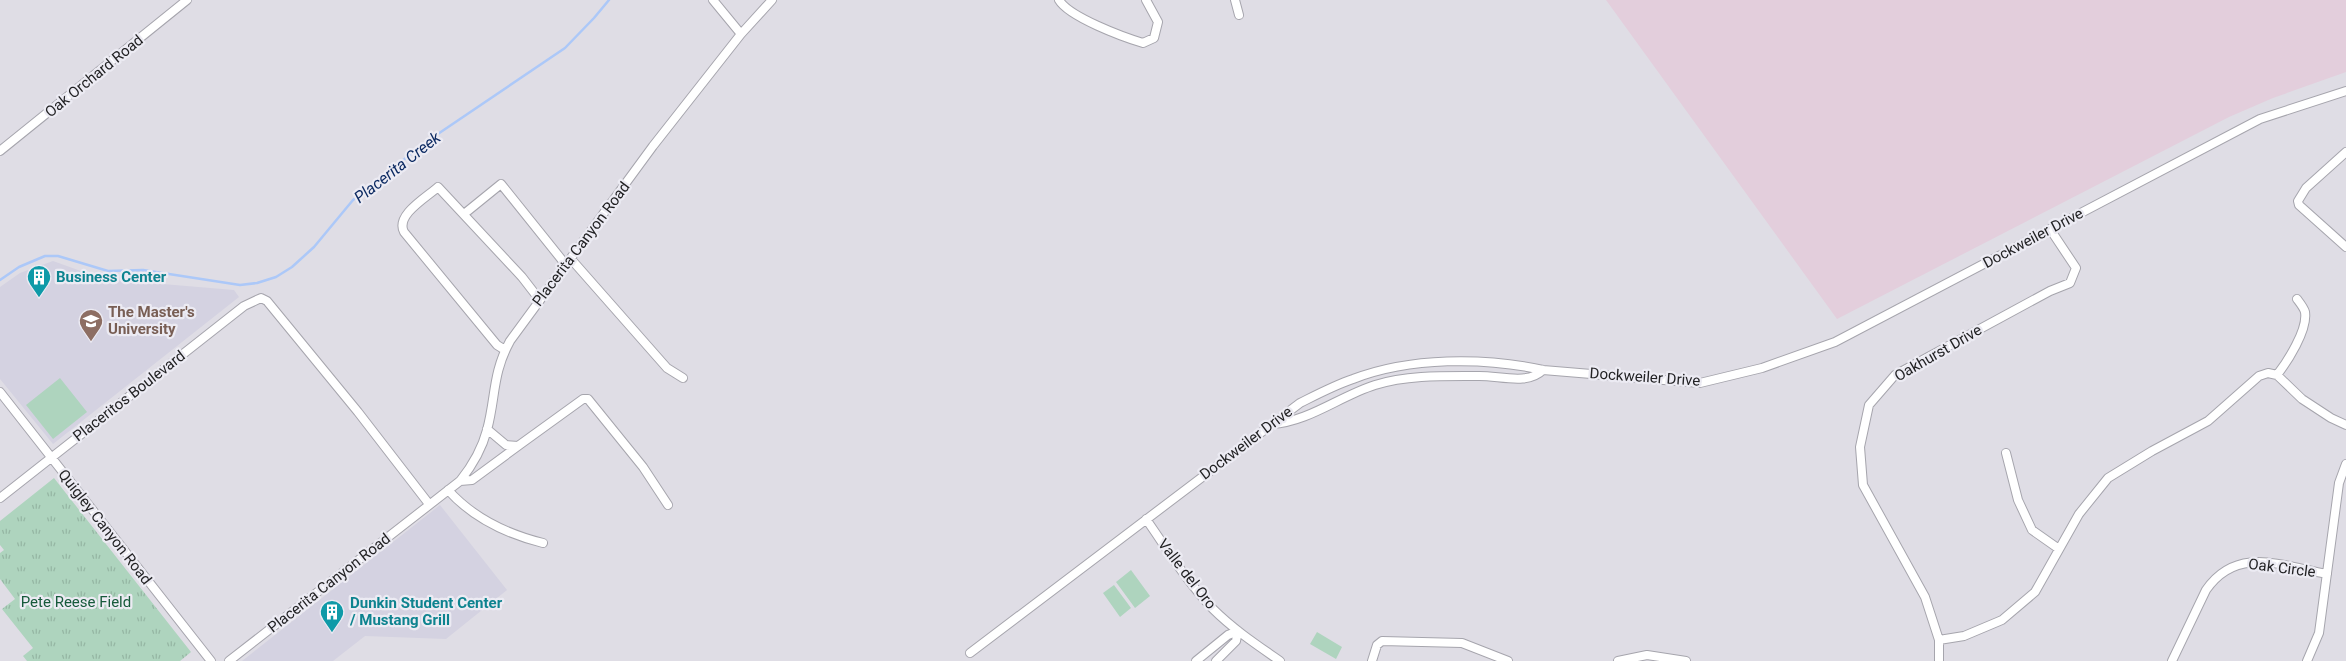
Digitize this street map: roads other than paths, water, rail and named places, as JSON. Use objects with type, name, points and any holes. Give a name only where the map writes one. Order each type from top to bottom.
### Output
[{"type":"street","name":"Oak Orchard Road","points":[[0,151],[187,0]]},
{"type":"street","points":[[713,0],[741,34]]},
{"type":"street","name":"Placerita Canyon Road","points":[[229,661],[428,504],[460,481],[474,460],[487,429],[496,373],[505,350],[539,299],[572,258],[653,146],[741,34],[772,0]]},
{"type":"street","points":[[1059,0],[1063,7],[1078,16],[1143,44],[1154,38],[1158,22],[1146,0]]},
{"type":"street","points":[[1235,0],[1239,15]]},
{"type":"street","name":"Dockweiler Drive","points":[[970,654],[1300,403],[1354,378],[1395,368],[1465,361],[1522,365],[1543,370],[1700,383],[1762,368],[1835,342],[2260,119],[2346,91]]},
{"type":"street","points":[[2346,152],[2306,188],[2298,201],[2300,206],[2343,239],[2346,247]]},
{"type":"street","points":[[464,214],[501,184],[566,265]]},
{"type":"street","points":[[505,350],[497,345],[437,275],[402,228],[405,216],[438,187],[522,277],[539,299]]},
{"type":"street","name":"Oakhurst Drive","points":[[1939,661],[1939,640],[1925,597],[1862,485],[1860,448],[1869,405],[1895,375],[2050,291],[2070,283],[2076,268],[2050,229]]},
{"type":"street","points":[[572,258],[667,368],[684,378]]},
{"type":"street","name":"Placeritos Boulevard","points":[[0,498],[244,306],[260,298],[267,301],[358,412],[428,504]]},
{"type":"street","points":[[2277,376],[2288,361],[2306,322],[2305,310],[2297,299]]},
{"type":"street","points":[[1272,424],[1296,420],[1338,400],[1392,381],[1450,376],[1524,379],[1535,377],[1543,370]]},
{"type":"street","points":[[1939,640],[1964,636],[2002,620],[2035,592],[2079,514],[2108,478],[2152,451],[2208,421],[2259,376],[2268,373],[2277,376],[2302,399],[2331,418],[2346,425]]},
{"type":"street","name":"Quigley Canyon Road","points":[[0,392],[211,661]]},
{"type":"street","points":[[460,481],[472,480],[583,400],[588,399],[644,467],[668,505]]},
{"type":"street","points":[[487,429],[506,445],[518,446]]},
{"type":"street","points":[[2006,454],[2018,500],[2032,530],[2060,549]]},
{"type":"street","points":[[2307,661],[2319,633],[2339,484],[2346,464]]},
{"type":"street","points":[[448,490],[478,516],[498,528],[520,538],[543,543]]},
{"type":"street","name":"Valle del Oro","points":[[1146,519],[1187,578],[1212,608],[1280,661]]},
{"type":"street","name":"Oak Circle","points":[[2172,661],[2206,590],[2212,581],[2229,568],[2242,562],[2257,562],[2327,574]]},
{"type":"street","points":[[1196,661],[1228,635],[1238,630]]},
{"type":"street","points":[[1216,661],[1236,641],[1238,630]]},
{"type":"street","points":[[1372,661],[1377,645],[1382,641],[1462,643],[1508,661]]},
{"type":"street","points":[[1618,661],[1647,655],[1686,661]]},
{"type":"waterway","name":"Placerita Creek","points":[[0,280],[19,267],[45,256],[58,256],[108,271],[143,270],[240,285],[257,283],[276,277],[292,267],[314,247],[353,200],[426,142],[565,48],[609,0]]},
{"type":"place","name":"Business Center","points":[[39,298]]},
{"type":"place","name":"The Master's University","points":[[91,342]]},
{"type":"place","name":"Dunkin Student Center / Mustang Grill","points":[[332,633]]},
{"type":"park label","name":"Pete Reese Field","points":[[76,602]]}]
